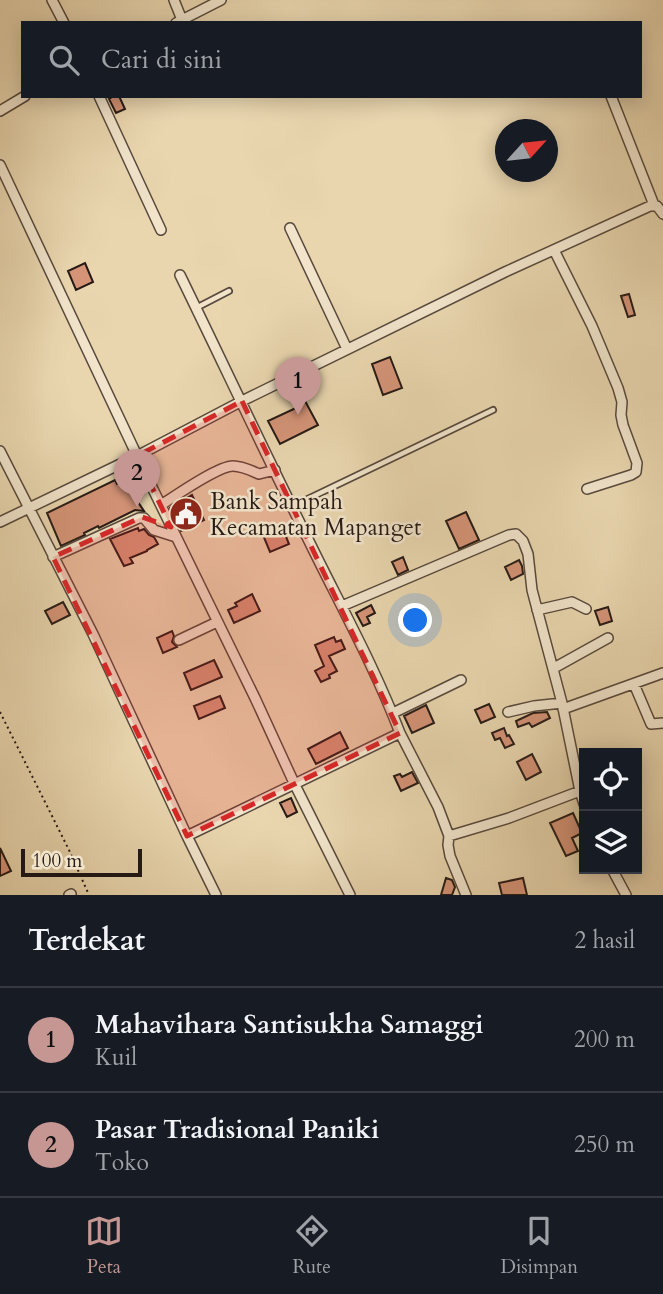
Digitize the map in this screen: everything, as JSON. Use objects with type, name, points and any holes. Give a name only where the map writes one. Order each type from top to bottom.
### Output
[{"type":"street","points":[[52,0],[63,21]]},
{"type":"street","points":[[174,0],[179,21],[221,0]]},
{"type":"street","points":[[0,110],[21,98]]},
{"type":"street","points":[[100,98],[161,230]]},
{"type":"street","points":[[612,98],[654,205],[661,209],[663,214]]},
{"type":"street","points":[[0,165],[137,456],[350,895]]},
{"type":"street","points":[[0,522],[347,349],[654,205]]},
{"type":"street","points":[[290,228],[347,349]]},
{"type":"street","points":[[554,250],[592,326],[618,388],[623,425],[637,463],[636,472],[631,475],[587,489]]},
{"type":"street","points":[[180,275],[438,807],[449,836],[450,856],[466,895]]},
{"type":"street","points":[[0,451],[93,634],[216,895]]},
{"type":"street","points":[[161,505],[226,467],[246,468],[258,474],[275,470]]},
{"type":"street","points":[[53,556],[139,518],[144,518],[154,530],[176,537]]},
{"type":"street","points":[[342,606],[516,534],[523,541],[528,554],[532,590],[554,668],[579,786]]},
{"type":"street","points":[[537,610],[572,602],[586,609]]},
{"type":"street","points":[[179,640],[217,622]]},
{"type":"street","points":[[554,668],[608,639]]},
{"type":"street","points":[[508,712],[534,706],[563,706],[663,673]]},
{"type":"street","points":[[393,713],[461,681]]},
{"type":"street","points":[[634,684],[651,724],[663,723]]},
{"type":"street","points":[[187,836],[400,733]]},
{"type":"street","points":[[449,836],[509,818],[579,791]]},
{"type":"street","points":[[614,874],[625,895]]},
{"type":"lane","points":[[196,308],[229,291]]},
{"type":"lane","points":[[292,507],[493,410]]},
{"type":"path","points":[[0,712],[89,895]]},
{"type":"highlighted area","points":[[242,401],[400,733],[187,836],[53,557],[142,517],[171,527],[137,456]]},
{"type":"building","points":[[120,98],[125,109],[116,113],[109,99]]},
{"type":"building","points":[[85,263],[93,282],[76,290],[68,271]]},
{"type":"building","points":[[629,294],[635,315],[628,317],[621,296]]},
{"type":"building","points":[[390,357],[402,388],[383,395],[372,364]]},
{"type":"building","points":[[297,386],[318,425],[280,444],[268,421],[296,408],[287,391]]},
{"type":"building","points":[[115,480],[117,484],[128,480],[132,493],[144,511],[135,510],[61,546],[47,513]]},
{"type":"building","name":"Bank Sampah Kecamatan Mapanget","points":[[192,495],[204,520],[181,531],[170,508]]},
{"type":"building","points":[[466,512],[479,540],[459,549],[446,521]]},
{"type":"building","points":[[282,527],[289,544],[270,552],[263,535]]},
{"type":"building","points":[[138,528],[139,531],[144,529],[154,537],[158,544],[130,558],[133,563],[124,566],[110,539]]},
{"type":"building","points":[[403,557],[408,570],[398,575],[392,562]]},
{"type":"building","points":[[519,560],[523,574],[511,580],[505,567]]},
{"type":"building","points":[[252,594],[260,611],[234,623],[228,610]]},
{"type":"building","points":[[63,602],[70,615],[52,624],[45,611]]},
{"type":"building","points":[[371,605],[375,613],[367,617],[370,623],[363,626],[356,613]]},
{"type":"building","points":[[608,607],[612,621],[600,625],[595,611]]},
{"type":"building","points":[[172,631],[172,642],[177,647],[163,653],[157,638]]},
{"type":"building","points":[[334,637],[336,642],[341,640],[345,649],[329,656],[337,671],[321,682],[315,671],[324,666],[315,645]]},
{"type":"building","points":[[214,660],[222,677],[191,690],[184,673]]},
{"type":"building","points":[[220,696],[225,708],[199,719],[194,706]]},
{"type":"building","points":[[489,704],[495,717],[481,723],[475,710]]},
{"type":"building","points":[[426,705],[434,723],[412,733],[404,716]]},
{"type":"building","points":[[547,712],[550,718],[532,727],[529,723],[518,727],[516,721],[533,713]]},
{"type":"building","points":[[504,728],[514,744],[505,748],[500,738],[495,740],[492,733]]},
{"type":"building","points":[[340,732],[348,748],[316,764],[308,749]]},
{"type":"building","points":[[532,754],[541,772],[526,780],[517,762]]},
{"type":"building","points":[[412,772],[418,783],[401,791],[394,776],[400,774],[402,777]]},
{"type":"building","points":[[291,798],[297,812],[287,817],[280,803]]},
{"type":"building","points":[[573,813],[579,826],[579,834],[572,838],[578,851],[566,856],[550,823]]},
{"type":"building","points":[[0,848],[11,871],[0,876]]},
{"type":"building","points":[[446,878],[452,880],[455,887],[452,895],[441,895]]},
{"type":"building","points":[[523,878],[527,895],[502,895],[499,883]]},
{"type":"place","name":"Mahavihara Santisukha Samaggi","points":[[298,415]]},
{"type":"place","name":"Pasar Tradisional Paniki","points":[[137,507]]},
{"type":"place","name":"Bank Sampah Kecamatan Mapanget","points":[[186,514]]}]
